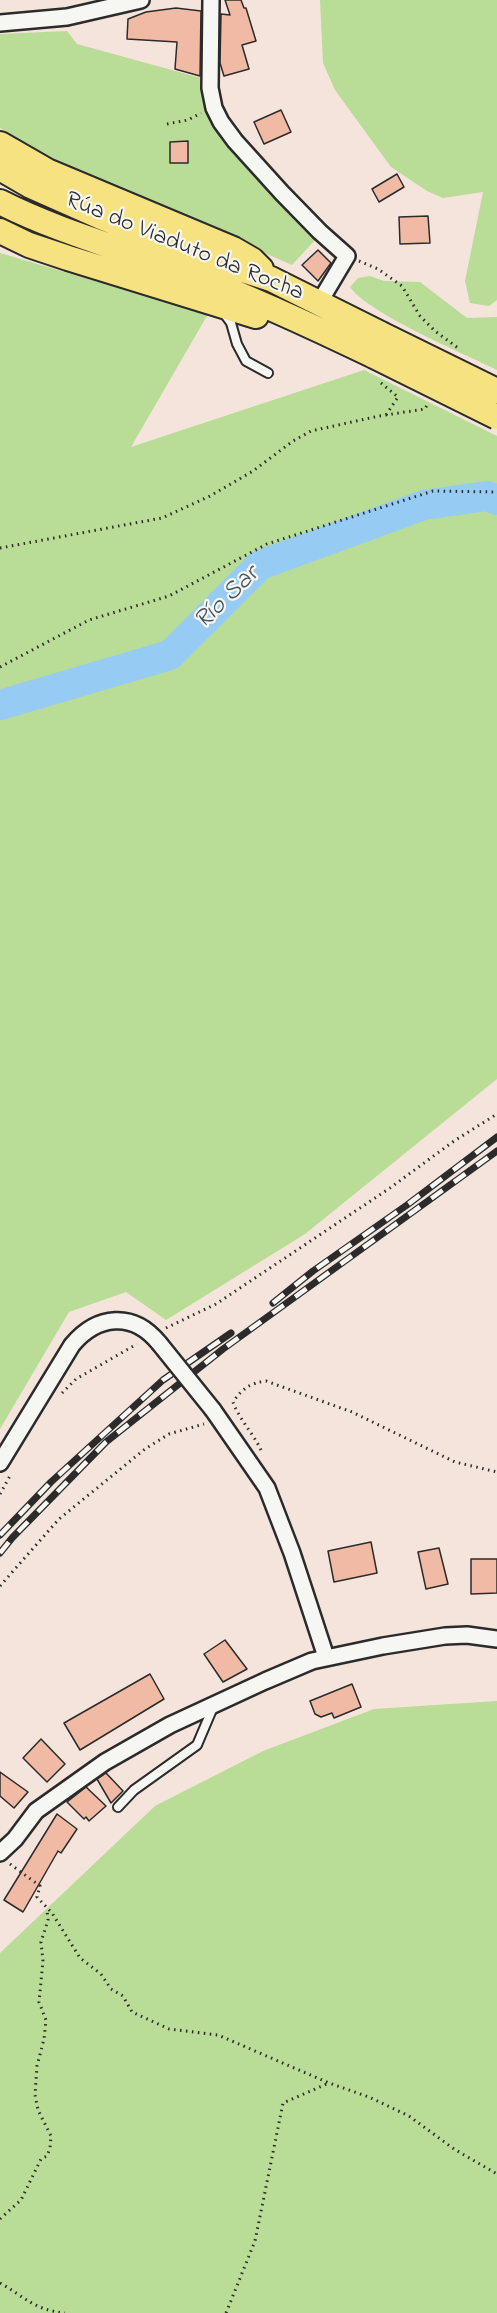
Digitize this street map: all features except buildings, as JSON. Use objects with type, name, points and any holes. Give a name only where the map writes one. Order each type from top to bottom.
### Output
[{"type":"highway","points":[[0,144],[47,171],[233,249],[252,260],[271,279]]},
{"type":"highway","name":"Rúa do Viaduto da Rocha","points":[[0,168],[31,186],[101,217],[212,260],[271,279],[319,303],[378,345],[497,417]]},
{"type":"highway","name":"Rúa do Viaduto da Rocha","points":[[0,202],[78,236],[191,274],[332,336],[378,345],[497,391]]},
{"type":"highway","points":[[0,231],[28,245],[68,258],[216,304],[332,336]]},
{"type":"street","points":[[0,23],[78,15],[141,0]]},
{"type":"street","points":[[211,0],[209,76],[214,108],[226,130],[247,155],[320,232],[347,256],[319,303]]},
{"type":"street","points":[[0,1463],[81,1334],[101,1322],[116,1320],[141,1327],[156,1340],[217,1415],[267,1488],[296,1562],[326,1657]]},
{"type":"street","points":[[2,1857],[36,1811],[105,1762],[170,1725],[280,1674],[326,1657],[445,1636],[467,1635],[497,1639]]},
{"type":"lane","points":[[216,304],[231,323],[237,344],[246,361],[268,373]]},
{"type":"lane","points":[[118,1807],[134,1790],[197,1745],[214,1704]]},
{"type":"path","points":[[167,124],[188,120],[214,108]]},
{"type":"path","points":[[347,256],[378,269],[402,286],[420,316],[435,331],[458,348],[453,358]]},
{"type":"path","points":[[380,382],[398,397],[386,415]]},
{"type":"path","points":[[0,548],[162,518],[210,496],[253,471],[293,441],[311,431],[425,409],[430,399]]},
{"type":"path","points":[[0,667],[89,620],[169,596],[267,544],[433,491],[497,492]]},
{"type":"path","points":[[62,1393],[75,1379],[100,1363],[156,1340],[216,1304],[497,1114]]},
{"type":"path","points":[[263,1454],[250,1430],[236,1412],[233,1402],[242,1390],[254,1382],[266,1381],[352,1412],[455,1462],[497,1472]]},
{"type":"path","points":[[0,1586],[59,1519],[145,1449],[169,1434],[217,1415]]},
{"type":"path","points":[[0,1494],[15,1467]]},
{"type":"path","points":[[2,1857],[40,1886],[37,1897],[52,1913],[80,1958],[101,1974],[111,1989],[123,1996],[132,2012],[169,2029],[218,2035],[330,2083],[369,2097],[409,2116],[454,2149],[497,2174]]},
{"type":"path","points":[[0,2219],[21,2200],[41,2159],[47,2156],[50,2148],[51,2136],[38,2110],[35,2095],[37,2066],[46,2019],[39,2002],[44,1960],[41,1942],[48,1920],[47,1910]]},
{"type":"path","points":[[226,2313],[255,2241],[283,2103],[330,2083]]},
{"type":"path","points":[[0,2283],[27,2302],[50,2312],[65,2313]]},
{"type":"green space","points":[[320,0],[497,0],[497,300],[489,306],[470,303],[465,281],[483,192],[443,198],[427,191],[391,167],[335,90],[323,63]]},
{"type":"green space","points":[[67,31],[77,44],[201,78],[204,99],[224,139],[255,177],[303,227],[317,238],[292,265],[98,180],[41,152],[0,128],[0,34]]},
{"type":"green space","points":[[0,253],[208,314],[131,447],[364,370],[497,436],[497,1079],[305,1234],[166,1320],[126,1292],[69,1312],[0,1429]]},
{"type":"green space","points":[[370,276],[384,281],[420,282],[467,318],[497,317],[497,370],[396,321],[360,298],[350,287],[358,278]]},
{"type":"green space","points":[[497,1701],[497,2313],[0,2313],[0,1953],[155,1806],[263,1751],[374,1709]]},
{"type":"waterway","name":"Río Sar","points":[[0,705],[170,655],[260,565],[424,505],[487,496],[497,500]]},
{"type":"railway","points":[[273,1303],[313,1271],[407,1205],[497,1137]]},
{"type":"railway","points":[[0,1553],[106,1442],[223,1349],[497,1151]]},
{"type":"railway","points":[[0,1535],[51,1482],[163,1380],[231,1333]]}]
